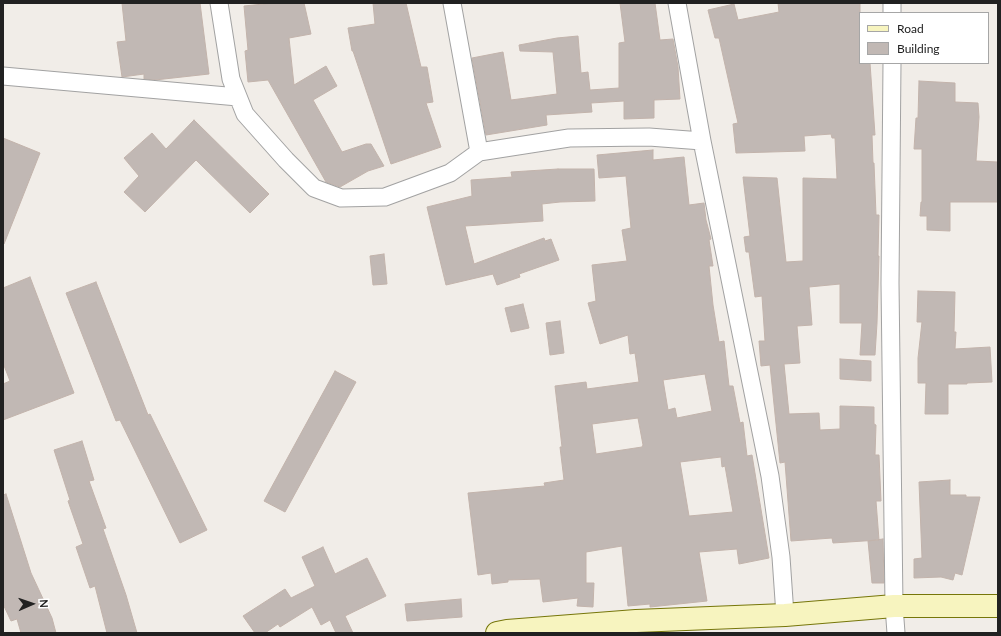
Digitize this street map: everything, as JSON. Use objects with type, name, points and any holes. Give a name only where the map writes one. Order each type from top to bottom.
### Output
[{"type":"main road","points":[[497,633],[507,631],[636,627],[894,606],[998,606]]},
{"type":"street","points":[[218,3],[231,79],[245,114],[286,160],[314,188],[341,198],[386,197],[450,173],[478,152],[569,138],[649,137],[702,141]]},
{"type":"street","points":[[452,3],[478,152]]},
{"type":"street","points":[[677,3],[702,141],[770,476],[781,557],[785,615]]},
{"type":"street","points":[[892,64],[890,283],[894,606],[896,633]]},
{"type":"street","points":[[3,76],[238,97]]},
{"type":"building","points":[[122,3],[200,3],[209,74],[155,80],[144,79],[144,74],[122,77],[117,42],[126,41]]},
{"type":"building","points":[[273,3],[304,3],[311,34],[289,38],[294,85],[326,66],[337,86],[313,100],[342,152],[366,144],[371,144],[384,166],[368,171],[340,187],[326,182],[268,80],[248,82],[245,51],[248,50],[244,6]]},
{"type":"building","points":[[373,3],[406,3],[421,67],[427,67],[433,102],[426,103],[441,147],[391,164],[352,51],[348,28],[375,24]]},
{"type":"building","points":[[620,3],[655,3],[660,40],[673,39],[678,67],[680,99],[654,100],[654,118],[624,119],[624,101],[591,103],[592,112],[546,115],[547,125],[486,135],[472,58],[503,52],[511,100],[557,94],[553,52],[520,51],[519,45],[578,36],[581,73],[588,72],[590,90],[619,88],[619,43],[625,42]]},
{"type":"building","points":[[778,3],[860,3],[859,64],[870,64],[875,135],[872,135],[876,215],[879,215],[875,355],[860,355],[862,323],[840,323],[840,284],[809,287],[812,325],[797,326],[800,363],[784,364],[789,414],[819,413],[820,430],[840,429],[840,406],[874,407],[874,424],[876,425],[875,455],[879,455],[881,501],[876,501],[879,540],[833,543],[832,538],[791,541],[785,462],[780,463],[770,365],[761,366],[759,341],[765,341],[762,296],[755,297],[749,252],[746,252],[744,237],[750,236],[743,177],[777,178],[786,262],[803,261],[803,178],[837,179],[835,138],[832,138],[831,134],[804,136],[805,151],[736,153],[733,124],[738,123],[719,38],[715,38],[708,10],[734,4],[738,20],[779,12]]},
{"type":"building","points":[[919,81],[955,83],[955,102],[978,103],[979,117],[976,161],[998,162],[998,202],[950,202],[950,231],[927,230],[927,216],[920,216],[922,202],[922,149],[914,149],[916,118],[918,118]]},
{"type":"building","points":[[194,120],[269,194],[250,213],[196,160],[145,212],[124,192],[139,176],[124,158],[152,133],[166,149]]},
{"type":"building","points":[[3,138],[40,153],[4,244],[3,244]]},
{"type":"building","points":[[653,150],[653,160],[684,157],[689,205],[704,203],[706,220],[711,239],[709,240],[713,266],[709,266],[719,342],[724,341],[729,386],[733,386],[740,423],[743,422],[747,456],[752,455],[769,558],[739,564],[737,549],[699,552],[707,601],[650,607],[650,604],[628,606],[622,546],[586,552],[586,583],[594,583],[593,607],[577,606],[578,598],[543,602],[540,579],[508,580],[508,582],[492,584],[491,573],[478,575],[468,493],[545,486],[544,483],[564,480],[555,386],[586,382],[587,389],[639,382],[635,353],[630,354],[628,335],[600,344],[588,303],[596,301],[592,265],[627,261],[622,230],[631,228],[626,176],[599,178],[597,155]],"holes":[[[705,374],[712,411],[677,418],[675,408],[668,410],[663,380]],[[638,418],[643,445],[642,447],[596,454],[592,424]],[[721,457],[722,467],[725,466],[733,512],[689,516],[680,462]]]},
{"type":"building","points":[[558,169],[594,169],[595,201],[542,204],[543,221],[465,226],[474,264],[544,238],[545,241],[551,239],[559,260],[519,274],[520,277],[497,285],[493,274],[446,285],[427,207],[472,196],[471,180],[512,177],[511,172]]},
{"type":"building","points":[[384,254],[387,284],[373,285],[370,256]]},
{"type":"building","points":[[30,277],[74,393],[3,420],[3,384],[10,381],[3,363],[3,288]]},
{"type":"building","points":[[96,282],[148,415],[150,414],[207,530],[180,543],[120,420],[116,421],[66,293]]},
{"type":"building","points":[[918,291],[955,292],[955,349],[990,347],[992,382],[948,384],[948,414],[925,414],[926,383],[918,383],[918,358],[922,322],[917,322]]},
{"type":"building","points":[[523,304],[529,328],[511,332],[505,308]]},
{"type":"building","points":[[560,321],[564,353],[550,355],[546,323]]},
{"type":"building","points":[[840,359],[871,361],[871,381],[840,379]]},
{"type":"building","points":[[335,371],[356,382],[285,512],[264,501]]},
{"type":"building","points":[[82,441],[94,480],[89,481],[106,528],[103,529],[126,595],[137,633],[107,633],[95,586],[90,588],[76,547],[83,544],[68,501],[70,500],[54,450]]},
{"type":"building","points":[[950,480],[950,495],[980,497],[962,575],[955,573],[953,580],[941,577],[914,578],[914,559],[922,558],[919,482]]},
{"type":"building","points":[[6,494],[31,573],[52,618],[56,633],[21,633],[17,619],[11,621],[3,604],[3,495]]},
{"type":"building","points":[[883,539],[884,583],[872,583],[868,541]]},
{"type":"building","points":[[323,547],[335,574],[367,558],[386,596],[345,616],[353,633],[336,633],[330,620],[321,625],[312,607],[280,627],[278,624],[265,633],[255,633],[243,616],[285,589],[291,598],[315,586],[302,557]]},
{"type":"building","points":[[461,599],[462,617],[407,621],[405,604]]}]
